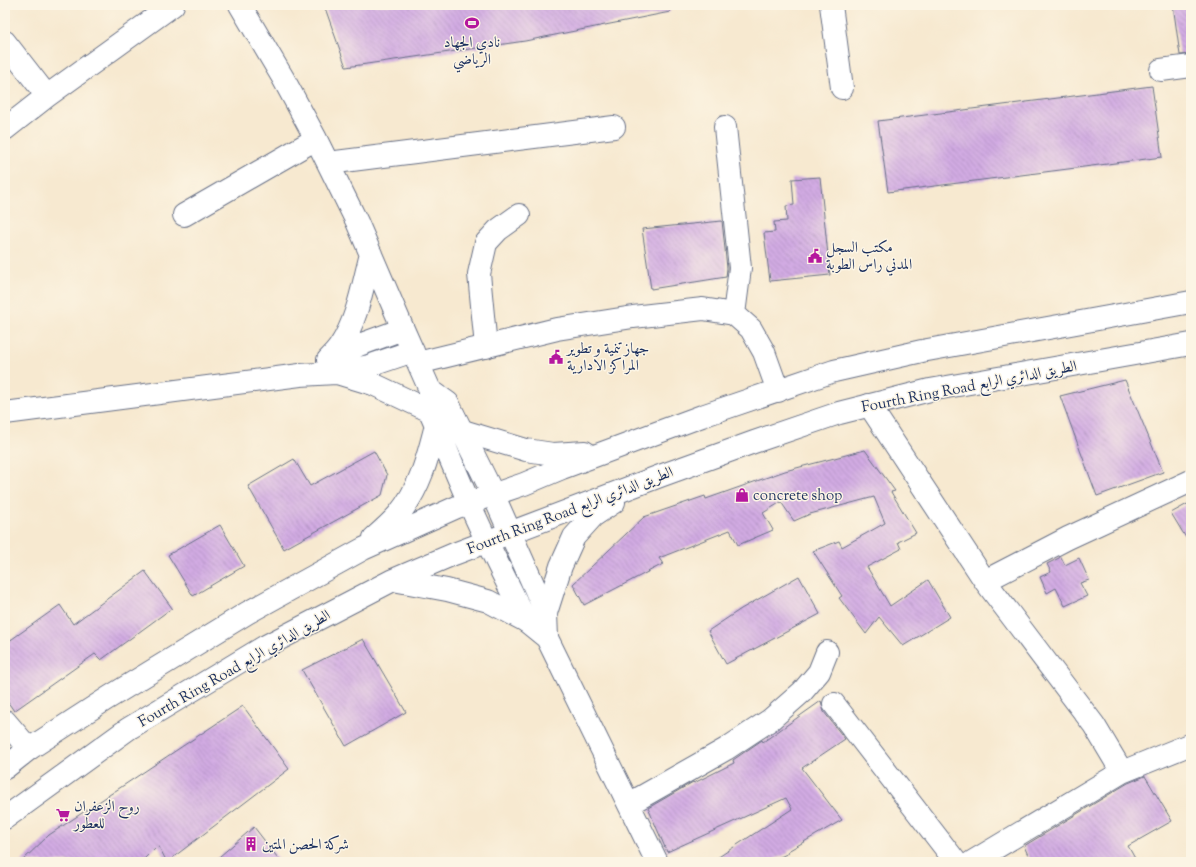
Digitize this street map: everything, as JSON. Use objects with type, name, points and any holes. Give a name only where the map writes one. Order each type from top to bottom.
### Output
[{"type":"street","points":[[5,130],[47,96],[173,5]]},
{"type":"street","points":[[240,5],[316,139],[357,222],[415,357],[432,408],[469,503],[526,621]]},
{"type":"street","points":[[831,5],[842,88]]},
{"type":"street","points":[[5,42],[47,96]]},
{"type":"street","points":[[1161,70],[1191,66]]},
{"type":"street","points":[[328,163],[614,126]]},
{"type":"street","points":[[725,127],[740,268],[734,314]]},
{"type":"street","points":[[184,215],[316,139]]},
{"type":"street","points":[[486,346],[479,274],[486,243],[498,230],[519,215]]},
{"type":"street","points":[[332,367],[339,347],[347,334],[356,311],[371,254]]},
{"type":"street","points":[[5,768],[29,749],[108,698],[247,613],[362,549],[469,503],[524,484],[702,416],[834,371],[922,351],[1191,302]]},
{"type":"street","points":[[5,413],[300,375],[332,367],[369,366],[486,346],[557,329],[633,317],[703,309],[734,314],[751,329],[764,352],[778,391]]},
{"type":"street","points":[[332,367],[359,345],[403,329]]},
{"type":"street","name":"Fourth Ring Road الطريق الدائري الرابع","points":[[5,818],[128,729],[264,647],[393,580],[487,542],[660,476],[839,413],[930,390],[1191,344]]},
{"type":"street","points":[[332,367],[432,408],[448,403],[493,494],[546,613]]},
{"type":"street","points":[[869,405],[985,581],[1094,725],[1122,772]]},
{"type":"street","points":[[362,549],[399,515],[420,483],[428,458],[432,408]]},
{"type":"street","points":[[463,431],[526,450],[553,454],[610,450]]},
{"type":"street","points":[[657,862],[547,638],[546,613],[561,566],[574,537],[593,516],[615,501],[660,476]]},
{"type":"street","points":[[985,581],[1068,538],[1191,481]]},
{"type":"street","points":[[393,580],[447,590],[488,601],[526,621],[547,638]]},
{"type":"street","points":[[629,804],[726,749],[770,720],[802,692],[819,672],[828,652]]},
{"type":"street","points":[[834,704],[956,862]]},
{"type":"street","points":[[5,721],[29,749]]},
{"type":"street","points":[[972,862],[1122,772],[1191,744]]},
{"type":"building","name":"نادي الجهاد الرياضي","points":[[324,5],[670,5],[670,12],[525,41],[346,67]]},
{"type":"building","points":[[1173,5],[1191,5],[1191,54],[1180,55]]},
{"type":"building","points":[[1152,86],[1162,157],[888,192],[878,121]]},
{"type":"building","points":[[820,177],[830,275],[770,281],[764,233],[775,232],[774,222],[787,221],[786,206],[794,205],[792,179]]},
{"type":"building","points":[[722,221],[727,268],[726,277],[651,289],[642,229]]},
{"type":"building","points":[[1125,380],[1163,472],[1097,496],[1060,396]]},
{"type":"building","points":[[865,450],[895,491],[891,492],[916,533],[898,542],[901,549],[867,567],[890,606],[928,580],[950,617],[903,646],[879,617],[866,634],[839,598],[842,596],[813,551],[839,541],[842,547],[885,523],[874,497],[810,514],[794,521],[781,502],[763,513],[773,530],[738,545],[730,530],[659,558],[663,564],[584,605],[573,584],[644,517],[705,496],[706,499],[785,471]]},
{"type":"building","points":[[374,451],[387,475],[382,495],[284,549],[248,486],[294,459],[310,486]]},
{"type":"building","points":[[1191,502],[1191,546],[1171,513]]},
{"type":"building","points":[[220,525],[244,566],[193,596],[168,555]]},
{"type":"building","points":[[1061,557],[1065,565],[1079,558],[1089,580],[1080,583],[1087,596],[1065,606],[1056,588],[1047,593],[1040,577],[1051,572],[1047,564]]},
{"type":"building","points":[[145,571],[172,608],[101,660],[95,654],[14,711],[5,698],[5,644],[60,605],[73,624]]},
{"type":"building","points":[[799,576],[820,614],[726,664],[708,631],[741,609]]},
{"type":"building","points":[[363,639],[406,712],[346,746],[302,670]]},
{"type":"building","points":[[821,701],[824,712],[845,739],[802,768],[842,820],[788,851],[789,853],[769,862],[711,862],[792,809],[786,798],[667,852],[648,808],[693,782],[694,783],[734,763],[733,760],[762,740],[763,742]]},
{"type":"building","points":[[243,706],[289,769],[167,862],[158,845],[141,862],[21,862],[49,835]]},
{"type":"building","points":[[1145,776],[1172,821],[1128,846],[1137,862],[1031,862],[1024,846],[1128,783]]},
{"type":"building","name":"شركة الحصن المتين","points":[[254,827],[281,862],[213,862]]},
{"type":"place","name":"نادي الجهاد الرياضي","points":[[472,23]]},
{"type":"place","name":"مكتب السجل المدني راس الطوبة","points":[[815,256]]},
{"type":"place","name":"جهاز تنمية و تطوير المراكز الادارية","points":[[556,357]]},
{"type":"place","name":"concrete shop","points":[[742,495]]},
{"type":"place","name":"روح الزعفران للعطور","points":[[63,815]]},
{"type":"place","name":"شركة الحصن المتين","points":[[251,844]]}]
